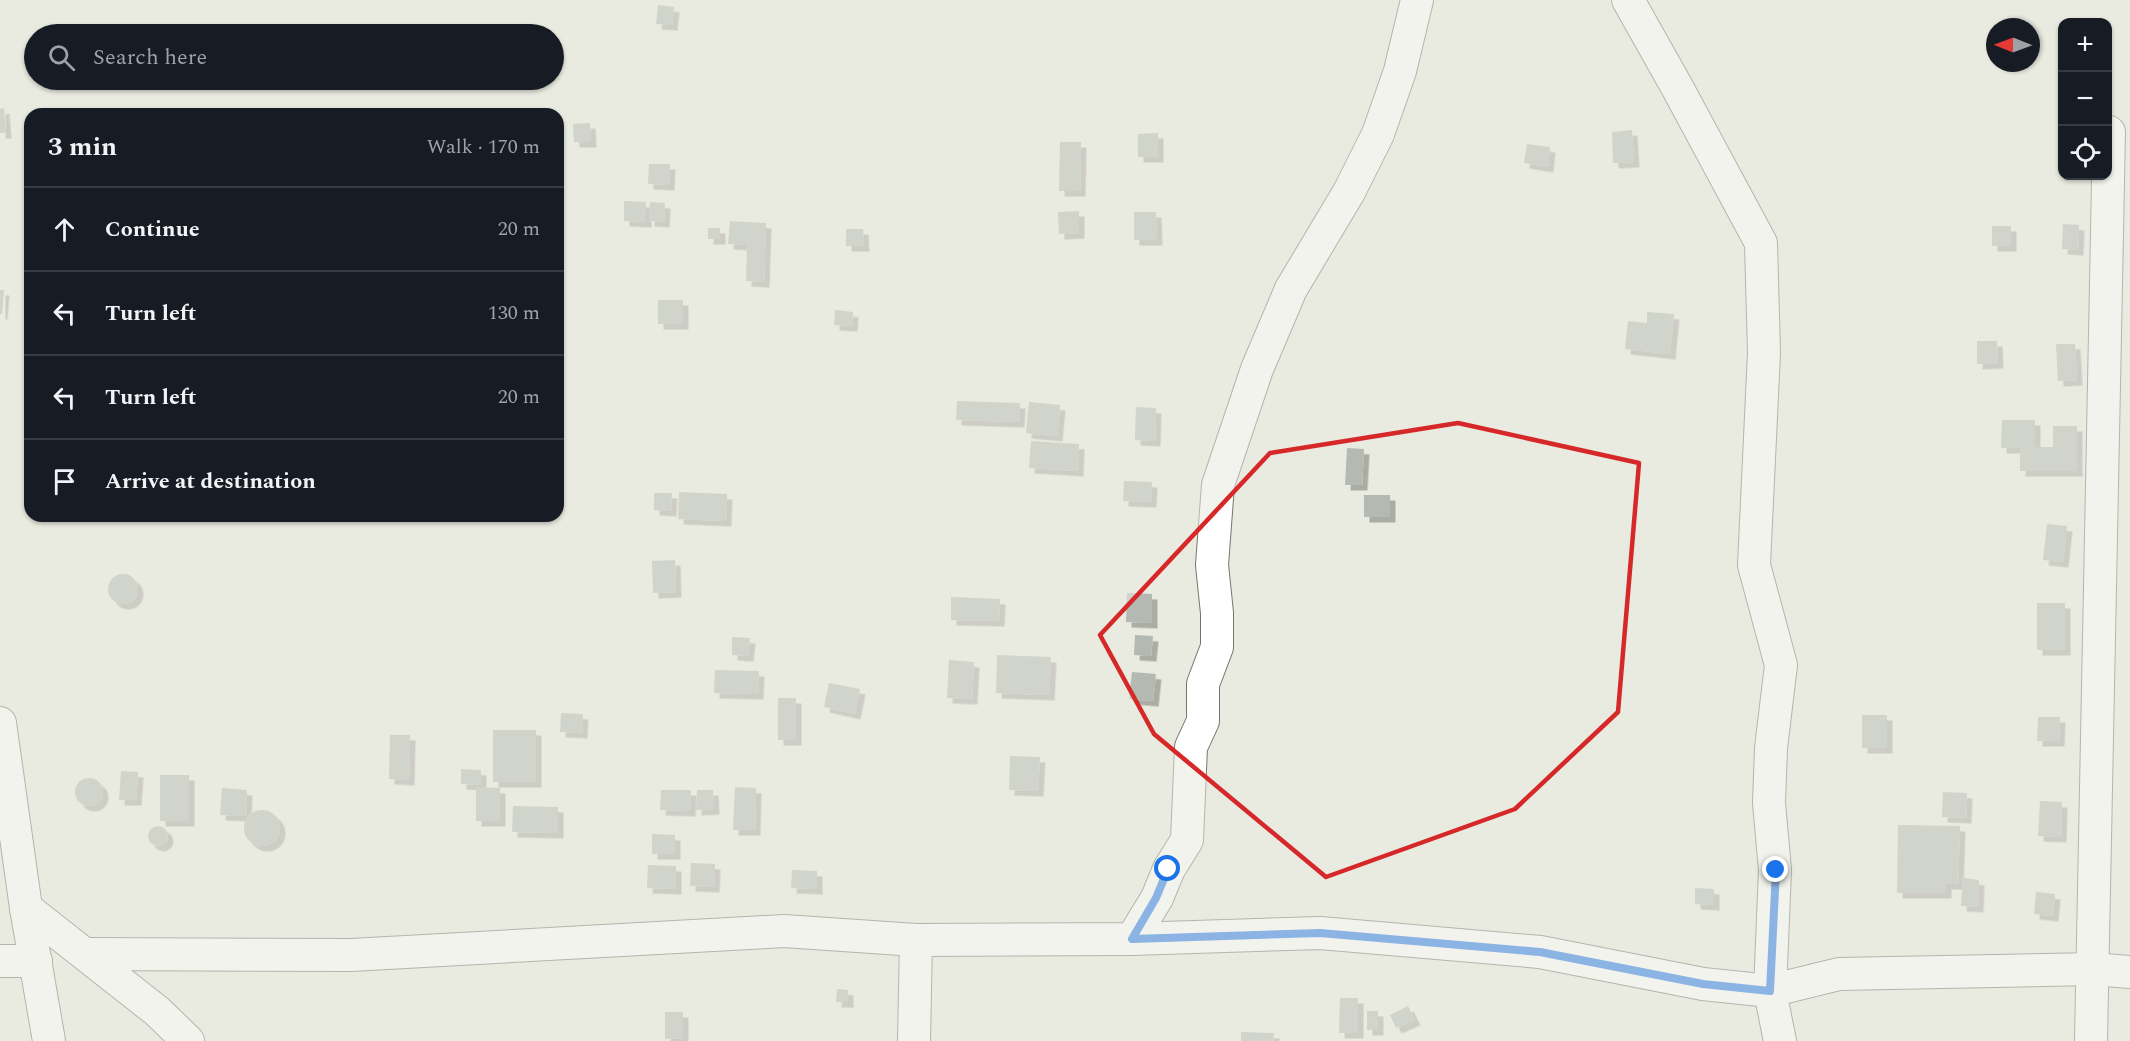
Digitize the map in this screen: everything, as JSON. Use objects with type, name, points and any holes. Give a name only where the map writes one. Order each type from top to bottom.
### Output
[{"type":"street","points":[[1132,939],[1156,898],[1168,869],[1187,840],[1191,747],[1203,721],[1203,684],[1217,647],[1217,613],[1212,565],[1218,485],[1257,369],[1291,289],[1349,192],[1378,134],[1400,71],[1417,0]]},
{"type":"street","points":[[1628,0],[1761,243],[1764,353],[1754,565],[1781,665],[1771,748],[1769,803],[1776,870],[1770,991],[1780,1041]]},
{"type":"street","points":[[2091,1041],[2108,180]]},
{"type":"street","points":[[0,723],[26,908],[49,1041]]},
{"type":"street","points":[[26,908],[157,1011],[188,1041]]},
{"type":"street","points":[[86,954],[351,955],[784,931],[916,940],[1132,939],[1332,934],[1540,952],[1703,984],[1770,991],[1839,974],[2093,969],[2130,972]]},
{"type":"street","points":[[916,940],[917,1038]]},
{"type":"street","points":[[0,961],[36,961]]},
{"type":"highlighted area","points":[[1458,423],[1639,463],[1618,712],[1515,809],[1326,877],[1154,734],[1100,635],[1270,453]]},
{"type":"building","points":[[658,5],[674,7],[672,25],[656,24]]},
{"type":"building","points":[[4,108],[6,133],[0,133],[0,109]]},
{"type":"building","points":[[590,123],[591,142],[574,142],[573,124]]},
{"type":"building","points":[[1632,130],[1634,162],[1613,163],[1612,132]]},
{"type":"building","points":[[1158,133],[1158,157],[1138,157],[1138,134]]},
{"type":"building","points":[[1060,142],[1081,142],[1080,191],[1059,191]]},
{"type":"building","points":[[1527,144],[1550,147],[1548,167],[1524,163]]},
{"type":"building","points":[[649,164],[670,164],[669,185],[648,184]]},
{"type":"building","points":[[624,201],[646,202],[646,222],[624,221]]},
{"type":"building","points":[[650,202],[665,203],[664,222],[649,221]]},
{"type":"building","points":[[1079,211],[1079,233],[1059,234],[1058,212]]},
{"type":"building","points":[[1134,212],[1156,212],[1157,240],[1134,240]]},
{"type":"building","points":[[730,221],[766,223],[764,282],[746,281],[747,245],[728,244]]},
{"type":"building","points":[[2063,224],[2079,225],[2078,250],[2062,249]]},
{"type":"building","points":[[1992,226],[2011,226],[2011,246],[1992,246]]},
{"type":"building","points":[[708,228],[720,228],[720,239],[708,239]]},
{"type":"building","points":[[846,229],[863,229],[864,246],[846,246]]},
{"type":"building","points":[[0,290],[4,290],[2,314],[0,314]]},
{"type":"building","points":[[658,300],[683,300],[683,324],[658,324]]},
{"type":"building","points":[[835,310],[853,312],[852,326],[834,325]]},
{"type":"building","points":[[1647,312],[1674,314],[1670,354],[1625,349],[1628,321],[1647,323]]},
{"type":"building","points":[[1977,341],[1997,341],[1998,363],[1977,364]]},
{"type":"building","points":[[2056,344],[2075,344],[2077,380],[2058,381]]},
{"type":"building","points":[[957,401],[1020,403],[1019,422],[956,420]]},
{"type":"building","points":[[1029,402],[1060,405],[1057,436],[1026,433]]},
{"type":"building","points":[[1136,407],[1156,408],[1155,441],[1135,440]]},
{"type":"building","points":[[2002,420],[2035,420],[2035,447],[2053,447],[2053,426],[2077,426],[2077,471],[2020,471],[2020,448],[2001,448]]},
{"type":"building","points":[[1031,441],[1079,444],[1078,471],[1029,468]]},
{"type":"building","points":[[1347,448],[1364,449],[1362,485],[1345,485]]},
{"type":"building","points":[[1124,481],[1152,482],[1151,502],[1123,501]]},
{"type":"building","points":[[679,492],[727,494],[726,521],[678,519]]},
{"type":"building","points":[[654,493],[672,493],[671,511],[654,510]]},
{"type":"building","points":[[1364,495],[1390,495],[1390,517],[1364,517]]},
{"type":"building","points":[[2047,524],[2067,526],[2063,562],[2043,560]]},
{"type":"building","points":[[675,560],[676,592],[653,593],[652,561]]},
{"type":"building","points":[[123,574],[134,578],[138,589],[134,600],[123,604],[112,600],[108,589],[112,578]]},
{"type":"building","points":[[1127,593],[1152,594],[1152,623],[1126,622]]},
{"type":"building","points":[[951,597],[1000,599],[999,621],[951,620]]},
{"type":"building","points":[[2037,603],[2065,603],[2065,650],[2037,650]]},
{"type":"building","points":[[1135,635],[1153,636],[1151,656],[1134,655]]},
{"type":"building","points":[[732,637],[750,638],[748,656],[732,655]]},
{"type":"building","points":[[997,655],[1051,657],[1049,695],[996,693]]},
{"type":"building","points":[[949,660],[974,662],[972,699],[947,698]]},
{"type":"building","points":[[715,670],[759,671],[758,694],[714,693]]},
{"type":"building","points":[[1132,672],[1156,674],[1153,701],[1129,699]]},
{"type":"building","points":[[829,683],[860,689],[855,714],[824,707]]},
{"type":"building","points":[[778,698],[796,698],[796,740],[778,740]]},
{"type":"building","points":[[561,713],[583,714],[582,733],[560,732]]},
{"type":"building","points":[[1862,715],[1887,715],[1887,748],[1862,748]]},
{"type":"building","points":[[2038,717],[2060,717],[2059,741],[2037,741]]},
{"type":"building","points":[[493,730],[536,730],[536,782],[493,782]]},
{"type":"building","points":[[390,735],[410,735],[409,780],[389,779]]},
{"type":"building","points":[[1010,756],[1040,757],[1038,791],[1009,790]]},
{"type":"building","points":[[461,769],[481,770],[481,785],[461,784]]},
{"type":"building","points":[[121,771],[138,772],[136,800],[119,800]]},
{"type":"building","points":[[160,775],[189,775],[189,821],[160,821]]},
{"type":"building","points":[[89,778],[99,782],[103,792],[99,802],[89,806],[79,802],[75,792],[79,782]]},
{"type":"building","points":[[476,787],[500,788],[500,821],[476,821]]},
{"type":"building","points":[[735,787],[756,788],[755,830],[733,830]]},
{"type":"building","points":[[222,788],[247,790],[246,816],[220,815]]},
{"type":"building","points":[[661,790],[691,790],[690,811],[660,810]]},
{"type":"building","points":[[697,790],[713,790],[714,809],[696,810]]},
{"type":"building","points":[[1943,792],[1967,793],[1966,818],[1942,817]]},
{"type":"building","points":[[2040,801],[2062,802],[2061,837],[2038,836]]},
{"type":"building","points":[[513,806],[558,807],[558,833],[512,832]]},
{"type":"building","points":[[262,810],[275,815],[280,828],[275,841],[262,846],[249,841],[244,828],[249,815]]},
{"type":"building","points":[[1898,825],[1960,826],[1958,884],[1946,884],[1946,893],[1897,893]]},
{"type":"building","points":[[154,826],[162,826],[168,832],[168,840],[162,846],[154,846],[148,840],[148,832]]},
{"type":"building","points":[[652,834],[675,835],[675,854],[652,854]]},
{"type":"building","points":[[691,863],[715,864],[714,887],[690,886]]},
{"type":"building","points":[[648,865],[676,866],[676,889],[647,888]]},
{"type":"building","points":[[792,870],[817,871],[817,889],[791,888]]},
{"type":"building","points":[[1963,878],[1979,880],[1978,907],[1961,906]]},
{"type":"building","points":[[1695,888],[1714,889],[1714,905],[1695,904]]},
{"type":"building","points":[[2036,892],[2055,894],[2053,916],[2034,914]]},
{"type":"building","points":[[837,989],[848,990],[848,1002],[836,1002]]},
{"type":"building","points":[[1340,998],[1358,998],[1358,1033],[1339,1033]]},
{"type":"building","points":[[1408,1006],[1415,1020],[1396,1028],[1390,1015]]},
{"type":"building","points":[[1367,1011],[1378,1011],[1378,1030],[1367,1030]]},
{"type":"building","points":[[665,1012],[683,1012],[683,1038],[665,1039]]},
{"type":"building","points":[[1241,1032],[1274,1033],[1273,1041],[1241,1041]]},
{"type":"route","points":[[1168,869],[1156,898],[1132,939],[1320,933],[1540,952],[1703,984],[1770,991],[1776,870]]}]
